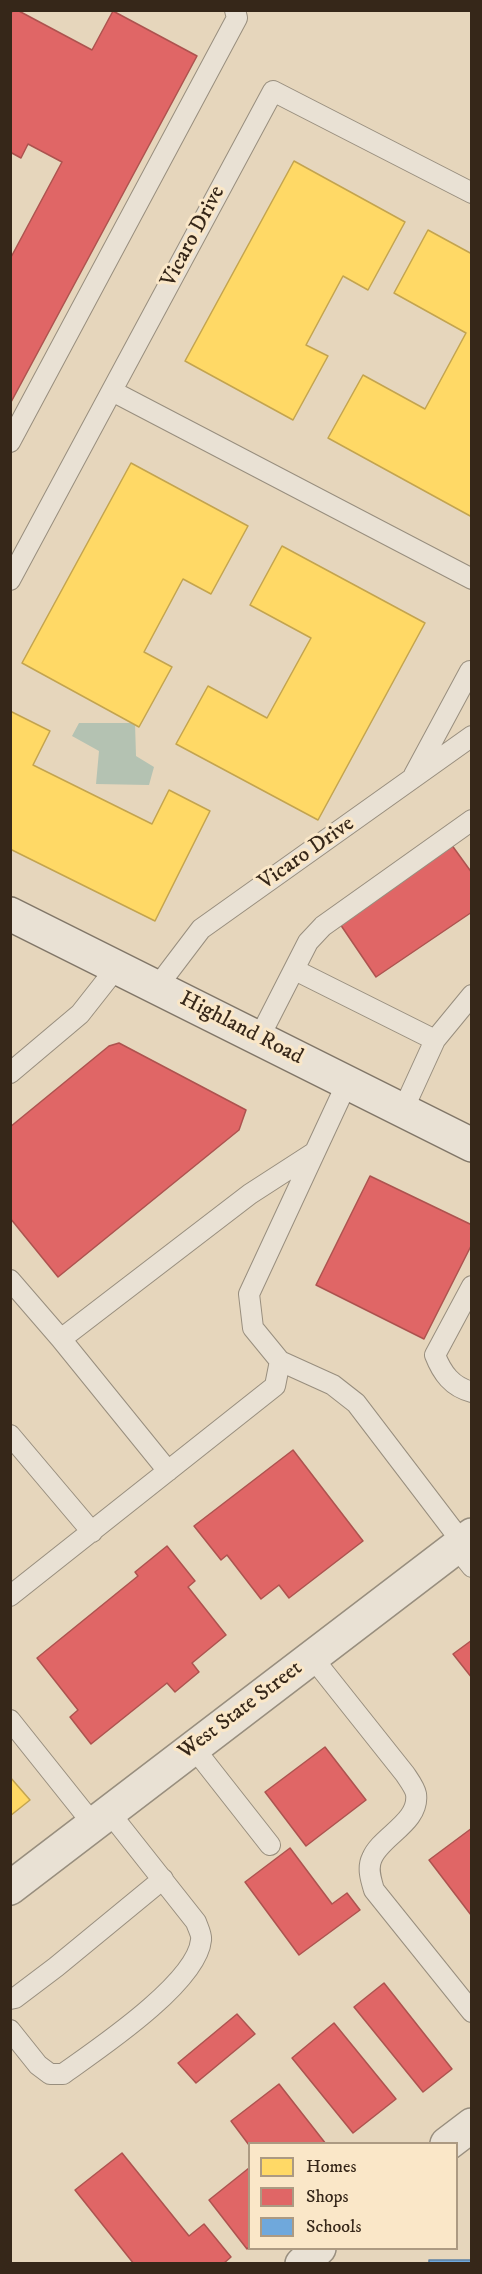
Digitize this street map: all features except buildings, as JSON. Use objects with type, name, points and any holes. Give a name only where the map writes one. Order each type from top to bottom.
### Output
[{"type":"street","name":"Highland Road","points":[[10,914],[471,1145]]},
{"type":"street","name":"West State Street","points":[[10,1888],[312,1657],[465,1548]]},
{"type":"street","points":[[450,2142],[471,2125]]},
{"type":"street","points":[[302,2264],[317,2250]]},
{"type":"lane","points":[[10,442],[237,18],[235,10]]},
{"type":"lane","name":"Vicaro Drive","points":[[10,580],[273,91],[471,193]]},
{"type":"lane","points":[[112,391],[471,579]]},
{"type":"lane","points":[[412,779],[471,672]]},
{"type":"lane","name":"Vicaro Drive","points":[[157,987],[201,929],[471,736]]},
{"type":"lane","points":[[259,1038],[308,942],[323,926],[471,820]]},
{"type":"lane","points":[[10,1072],[80,1014],[117,967]]},
{"type":"lane","points":[[295,970],[435,1040]]},
{"type":"lane","points":[[403,1110],[435,1040],[471,995]]},
{"type":"lane","points":[[347,1083],[249,1294],[253,1328],[280,1361],[333,1385],[356,1403],[465,1548]]},
{"type":"lane","points":[[61,1339],[250,1194],[315,1152]]},
{"type":"lane","points":[[10,1280],[168,1471]]},
{"type":"lane","points":[[471,1286],[435,1355],[440,1370],[459,1389],[471,1392]]},
{"type":"lane","points":[[11,1594],[276,1386],[280,1361]]},
{"type":"lane","points":[[10,1435],[92,1532]]},
{"type":"lane","points":[[312,1657],[405,1774],[416,1794],[415,1806],[406,1820],[381,1843],[371,1859],[370,1875],[374,1890],[471,2012]]},
{"type":"lane","points":[[10,1720],[101,1818],[163,1879],[196,1922],[201,1939],[195,1958],[167,1994],[63,2074],[50,2074],[38,2065],[10,2030]]},
{"type":"lane","points":[[194,1747],[270,1845]]},
{"type":"lane","points":[[10,1999],[15,1998],[56,1967],[163,1879]]},
{"type":"shaded area","points":[[79,723],[135,723],[136,756],[154,767],[149,785],[96,784],[99,751],[72,736]]}]
